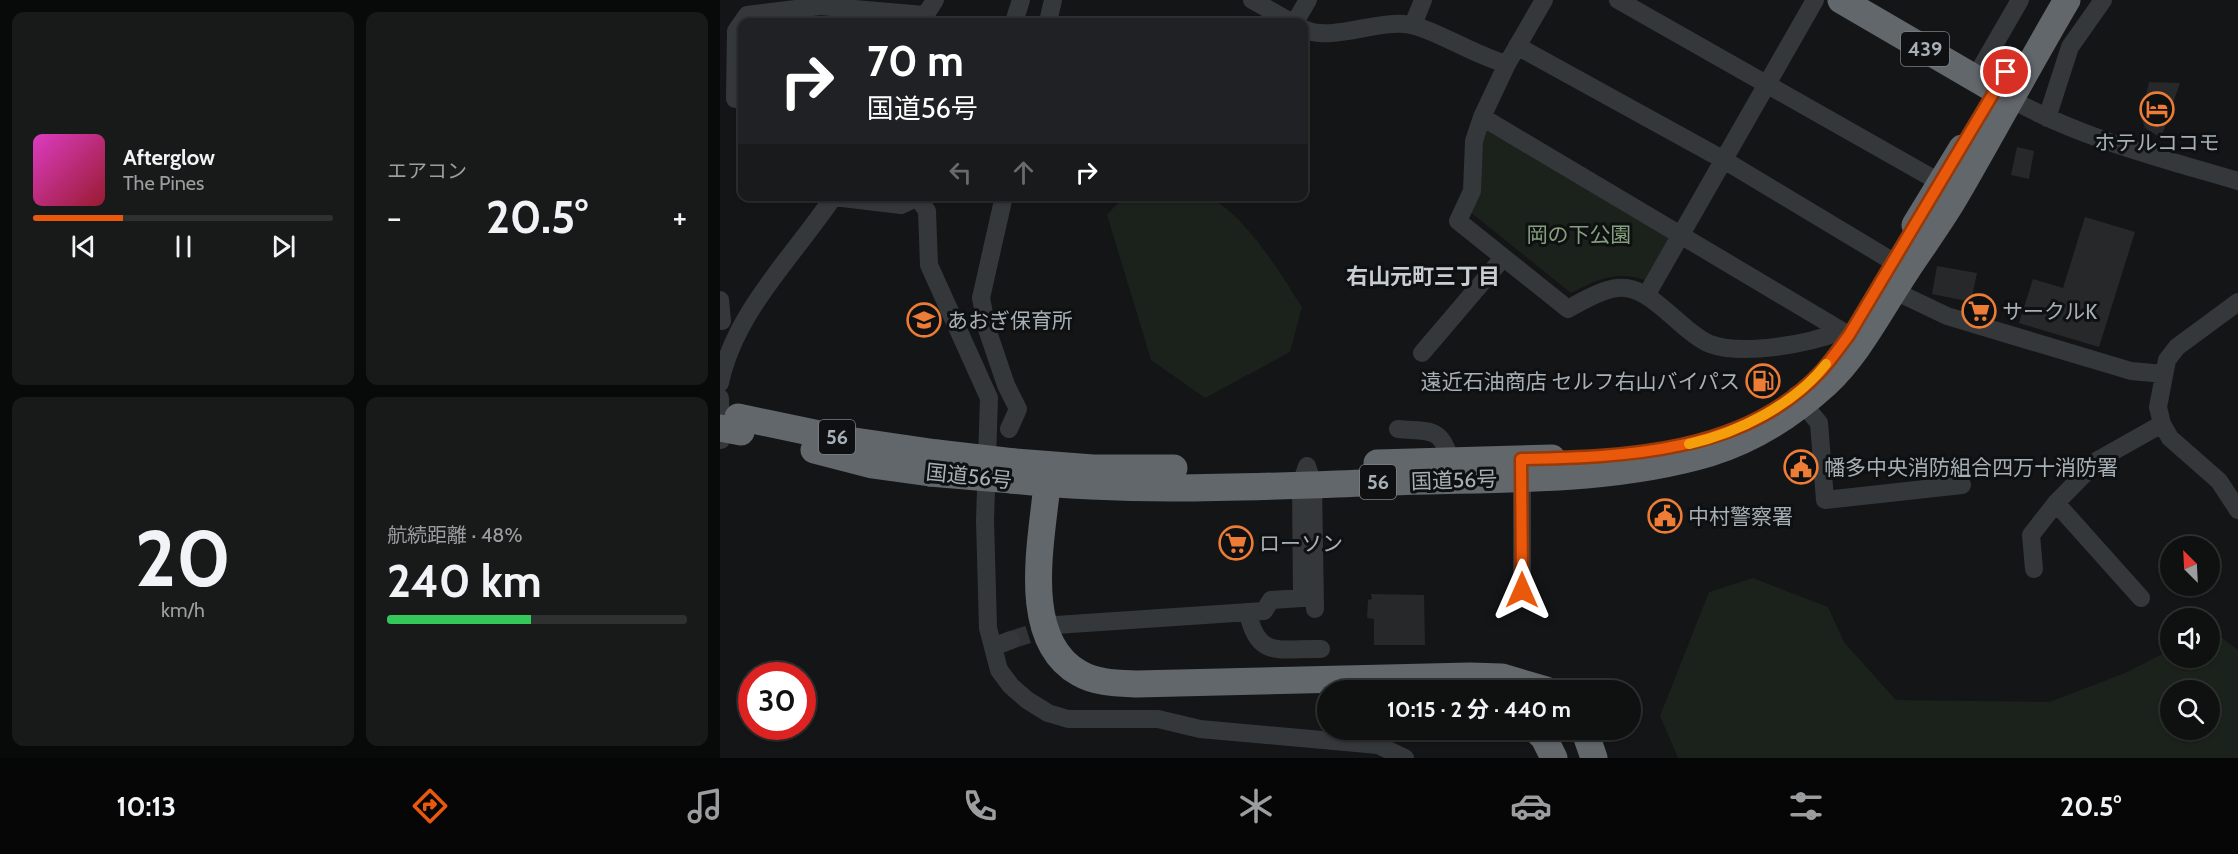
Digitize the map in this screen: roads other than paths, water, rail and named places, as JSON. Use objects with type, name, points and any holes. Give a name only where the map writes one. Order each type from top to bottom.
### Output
[{"type":"highway","name":"439","points":[[1840,0],[1993,89]]},
{"type":"highway","name":"国道56号","points":[[1799,398],[1829,381],[1862,340],[1941,183],[1993,89],[2047,0]]},
{"type":"highway","name":"国道56号","points":[[726,420],[848,440],[934,463],[1028,475],[1093,468],[1307,478],[1522,468],[1635,468],[1668,464],[1712,453],[1781,420],[1820,372],[1845,333],[1958,193],[1993,89],[2067,0]]},
{"type":"highway","name":"国道56号","points":[[1307,478],[1450,461],[1522,468]]},
{"type":"highway","points":[[1028,475],[1042,622],[1056,652],[1079,674],[1105,682],[1137,684],[1470,675],[1512,680]]},
{"type":"highway","points":[[1028,475],[1023,608],[1033,643],[1040,655],[1067,683],[1100,696],[1136,699],[1317,695]]},
{"type":"highway","points":[[1545,740],[1554,758]]},
{"type":"highway","points":[[1588,740],[1594,758]]},
{"type":"street","points":[[924,18],[935,0]]},
{"type":"street","points":[[1015,18],[1021,0]]},
{"type":"street","points":[[1049,18],[1053,0]]},
{"type":"street","points":[[1252,0],[1286,18]]},
{"type":"street","points":[[1296,18],[1308,0]]},
{"type":"street","points":[[1413,25],[1423,0]]},
{"type":"street","points":[[1544,0],[1507,64],[1482,117],[1474,141],[1472,191],[1458,221],[1568,309],[1608,288],[1628,287],[1647,294],[1708,344],[1730,349],[1845,333]]},
{"type":"street","points":[[1618,0],[1941,183]]},
{"type":"street","points":[[1647,294],[1815,0]]},
{"type":"street","points":[[2020,0],[1993,89],[2047,118],[2123,147],[2238,181]]},
{"type":"street","points":[[2047,118],[2070,47],[2103,0]]},
{"type":"street","points":[[745,18],[747,15],[820,6],[915,18]]},
{"type":"street","points":[[1308,31],[1333,32],[1400,24],[1413,25],[1483,58],[1507,64]]},
{"type":"street","points":[[733,99],[738,28]]},
{"type":"street","points":[[1517,46],[1725,160],[1895,272],[1903,295],[1947,316],[2131,371],[2164,374]]},
{"type":"street","points":[[1482,117],[1845,333]]},
{"type":"street","points":[[720,383],[738,331],[765,289],[831,201]]},
{"type":"street","points":[[868,201],[901,205],[910,201]]},
{"type":"street","points":[[921,201],[927,211],[929,265],[988,398],[985,520],[988,627],[999,670],[1011,686],[1027,700],[1048,713],[1068,719],[1158,719],[1200,729],[1378,745],[1405,758]]},
{"type":"street","points":[[1003,201],[981,298],[987,329],[1006,385],[1018,409],[1010,429]]},
{"type":"street","points":[[1422,353],[1503,258]]},
{"type":"street","points":[[720,300],[721,321],[738,331]]},
{"type":"street","points":[[2238,302],[2177,347],[2167,360],[2157,407],[2162,424],[2170,438],[2219,481],[2238,510]]},
{"type":"street","points":[[964,343],[987,329]]},
{"type":"street","points":[[1799,398],[1819,423],[1826,500],[1962,485]]},
{"type":"street","points":[[2034,569],[2031,536],[2056,503],[2098,460],[2162,424]]},
{"type":"street","points":[[1398,429],[1435,432],[1444,439],[1450,461]]},
{"type":"street","points":[[1522,468],[1522,590]]},
{"type":"street","points":[[1307,478],[1315,609]]},
{"type":"street","points":[[1056,625],[1263,611],[1271,600],[1302,598],[1307,478]]},
{"type":"street","points":[[2056,503],[2141,598]]},
{"type":"street","points":[[1248,612],[1253,635],[1258,642],[1268,648],[1321,649]]},
{"type":"street","points":[[993,647],[1011,640]]},
{"type":"tunnel","points":[[1011,640],[1055,626]]},
{"type":"place","name":"ホテルココモ","points":[[2157,109]]},
{"type":"place","name":"サークルK","points":[[1979,311]]},
{"type":"place","name":"あおぎ保育所","points":[[924,320]]},
{"type":"place","name":"遠近石油商店 セルフ右山バイパス","points":[[1763,381]]},
{"type":"place","name":"幡多中央消防組合四万十消防署","points":[[1801,467]]},
{"type":"place","name":"中村警察署","points":[[1665,516]]},
{"type":"place","name":"ローソン","points":[[1236,543]]},
{"type":"district","name":"右山元町三丁目","points":[[1423,276]]},
{"type":"park label","name":"岡の下公園","points":[[1579,234]]}]
